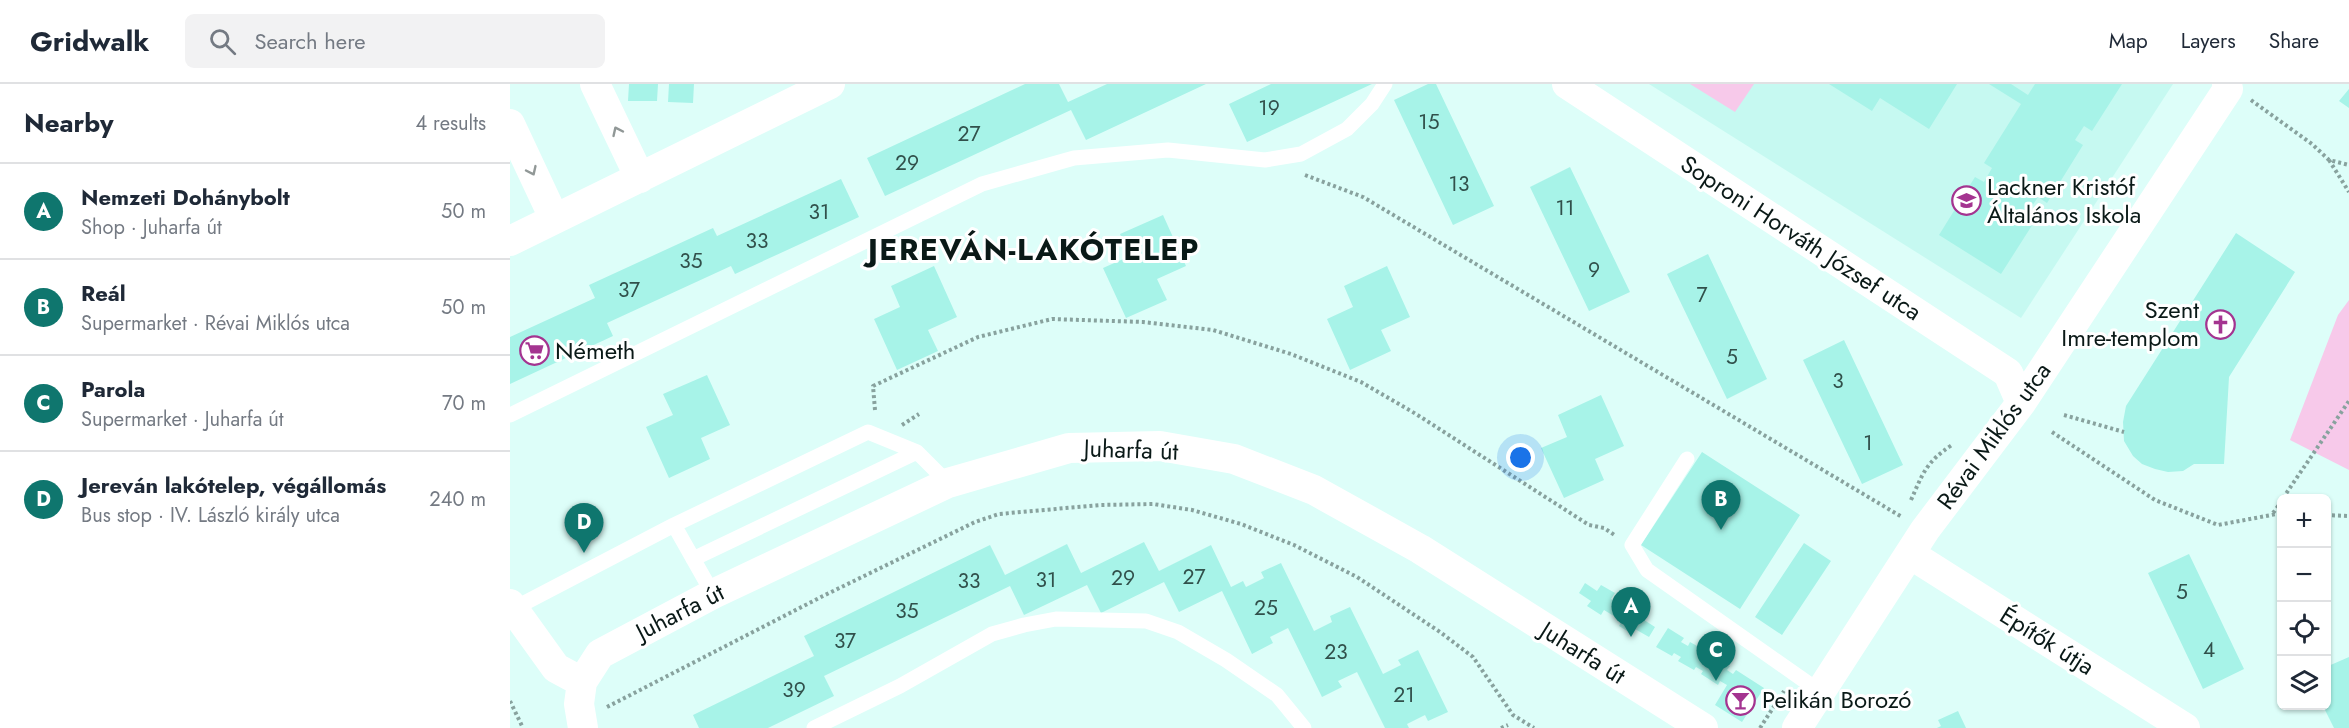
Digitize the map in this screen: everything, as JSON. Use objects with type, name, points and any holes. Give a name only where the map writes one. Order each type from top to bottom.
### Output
[{"type":"street","points":[[595,84],[640,178]]},
{"type":"street","points":[[510,241],[830,84]]},
{"type":"street","name":"Soproni Horváth József utca","points":[[1567,84],[2008,373],[2021,403]]},
{"type":"street","name":"Révai Miklós utca","points":[[1797,728],[1917,542],[2021,403],[2230,89]]},
{"type":"street","points":[[510,124],[554,218]]},
{"type":"street","name":"Juharfa út","points":[[582,682],[600,654],[713,594],[948,483],[1069,448],[1160,446],[1234,459],[1314,490],[1420,549],[1703,728]]},
{"type":"street","name":"Építők útja","points":[[1917,542],[2185,728]]},
{"type":"street","points":[[511,607],[556,668],[582,682],[579,704],[583,728]]},
{"type":"lane","points":[[510,415],[982,184],[1074,158],[1109,154],[1168,150],[1265,160],[1301,154],[1347,129],[1372,104],[1385,84]]},
{"type":"lane","points":[[511,607],[674,525],[868,432],[917,452],[948,483]]},
{"type":"lane","points":[[693,559],[917,452]]},
{"type":"lane","points":[[1687,459],[1632,545],[1647,570],[1819,691]]},
{"type":"lane","points":[[674,525],[713,594]]},
{"type":"lane","points":[[814,728],[900,686],[993,634],[1056,619],[1146,621],[1178,632],[1235,666],[1277,695],[1304,728]]},
{"type":"path","points":[[2230,89],[2313,144],[2329,160],[2349,192]]},
{"type":"path","points":[[1265,160],[1363,197],[1917,542]]},
{"type":"path","points":[[2329,160],[2349,165]]},
{"type":"path","points":[[875,410],[873,386],[978,337],[1009,329],[1052,319],[1143,322],[1213,330],[1291,354],[1361,382],[1416,414],[1589,525],[1604,528],[1632,545]]},
{"type":"path","points":[[2286,494],[2349,401]]},
{"type":"path","points":[[902,425],[919,414]]},
{"type":"path","points":[[2064,415],[2124,432]]},
{"type":"path","points":[[2052,432],[2155,500],[2218,525],[2277,513]]},
{"type":"path","points":[[606,708],[823,596],[975,522],[999,514],[1100,505],[1153,504],[1192,510],[1241,524],[1294,545],[1357,577],[1440,632],[1473,657],[1513,715],[1534,728]]},
{"type":"path","points":[[2273,513],[2277,507]]},
{"type":"path","points":[[2331,514],[2349,516]]},
{"type":"path","points":[[510,701],[523,728]]},
{"type":"path","points":[[1501,728],[1508,725]]},
{"type":"shaded area","name":"Lackner Kristóf Általános Iskola","points":[[1649,84],[2173,84],[2021,318]]},
{"type":"shaded area","points":[[1690,84],[1754,84],[1735,112]]},
{"type":"shaded area","points":[[2349,300],[2349,470],[2290,440],[2338,315]]},
{"type":"building","points":[[629,84],[658,84],[657,101],[628,101]]},
{"type":"building","points":[[669,84],[694,84],[693,103],[668,102]]},
{"type":"building","points":[[1025,84],[1059,84],[1068,102],[1107,84],[1206,84],[1086,140],[1071,110],[885,196],[867,158]]},
{"type":"building","points":[[1271,84],[1372,84],[1247,142],[1229,104]]},
{"type":"building","points":[[1428,84],[1436,84],[1494,206],[1453,225],[1394,100]]},
{"type":"building","points":[[1829,84],[1957,84],[1929,129],[1880,98],[1872,111]]},
{"type":"building","points":[[1989,84],[2011,84],[2028,95],[2035,84],[2122,84],[2092,131],[2084,126],[2075,140],[2083,145],[2047,203],[2038,197],[2029,211],[2038,216],[2001,274],[1939,235],[1975,177],[1984,182],[1992,168],[1984,163],[2021,104]]},
{"type":"building","points":[[2349,89],[2349,108],[2339,101]]},
{"type":"building","points":[[1570,167],[1630,292],[1589,311],[1530,187]]},
{"type":"building","points":[[841,179],[859,217],[735,274],[731,266],[607,323],[613,336],[510,384],[510,337],[595,298],[589,285],[713,228],[717,236]]},
{"type":"building","points":[[1163,215],[1186,266],[1157,279],[1167,300],[1126,318],[1103,268],[1130,256],[1120,234]]},
{"type":"building","name":"Szent Imre-templom","points":[[2236,233],[2295,272],[2229,377],[2224,464],[2194,464],[2183,471],[2168,472],[2155,469],[2142,464],[2133,456],[2124,441],[2123,422],[2126,406]]},
{"type":"building","points":[[1708,254],[1767,379],[1727,399],[1667,274]]},
{"type":"building","points":[[934,266],[957,317],[928,330],[938,351],[897,370],[874,319],[900,307],[891,286]]},
{"type":"building","points":[[1387,266],[1410,317],[1381,330],[1391,351],[1350,370],[1327,319],[1353,307],[1344,286]]},
{"type":"building","points":[[1844,340],[1903,465],[1862,484],[1803,360]]},
{"type":"building","points":[[707,375],[730,425],[701,438],[710,459],[669,478],[646,427],[673,415],[663,394]]},
{"type":"building","points":[[1601,395],[1624,446],[1595,459],[1604,480],[1564,498],[1541,448],[1567,437],[1558,415]]},
{"type":"building","points":[[1702,452],[1800,515],[1740,609],[1641,545]]},
{"type":"building","points":[[1144,542],[1159,571],[1211,545],[1231,587],[1243,581],[1246,587],[1264,578],[1261,572],[1281,563],[1314,631],[1332,622],[1330,616],[1350,607],[1383,674],[1401,665],[1398,660],[1418,650],[1448,712],[1428,721],[1425,715],[1407,724],[1409,728],[1385,728],[1357,672],[1338,681],[1342,687],[1322,697],[1288,628],[1270,637],[1273,643],[1252,654],[1222,591],[1179,612],[1164,582],[1101,613],[1087,585],[1024,615],[1010,586],[824,676],[834,696],[768,728],[699,728],[693,715],[814,656],[804,636],[990,545],[1005,575],[1067,544],[1081,573]]},
{"type":"building","points":[[1804,543],[1831,561],[1782,635],[1755,617]]},
{"type":"building","points":[[2189,554],[2244,669],[2203,689],[2148,573]]},
{"type":"building","points":[[1585,583],[1597,591],[1601,585],[1615,593],[1611,599],[1629,610],[1632,605],[1645,612],[1641,618],[1655,627],[1649,637],[1635,629],[1632,634],[1619,626],[1622,621],[1604,610],[1601,615],[1587,606],[1591,601],[1579,593]]},
{"type":"building","points":[[1668,628],[1684,638],[1681,642],[1688,646],[1690,642],[1706,651],[1703,655],[1710,660],[1712,656],[1730,666],[1727,670],[1733,674],[1736,670],[1764,688],[1742,722],[1715,705],[1727,685],[1720,681],[1718,685],[1701,674],[1703,671],[1696,667],[1694,670],[1678,661],[1681,657],[1674,653],[1672,656],[1656,647]]},
{"type":"building","points":[[2349,657],[2349,728],[2334,728],[2325,710],[2331,710],[2331,665]]},
{"type":"building","points":[[1958,711],[1966,728],[1937,728],[1941,726],[1938,720]]},
{"type":"place","name":"Lackner Kristóf Általános Iskola","points":[[1966,201]]},
{"type":"place","name":"Szent Imre-templom","points":[[2220,324]]},
{"type":"place","name":"Németh","points":[[534,351]]},
{"type":"place","name":"Reál","points":[[1721,530]]},
{"type":"place","name":"Jereván lakótelep, végállomás","points":[[584,553]]},
{"type":"place","name":"Nemzeti Dohánybolt","points":[[1631,637]]},
{"type":"place","name":"Parola","points":[[1716,681]]},
{"type":"place","name":"Pelikán Borozó","points":[[1741,700]]},
{"type":"district","name":"JEREVÁN-LAKÓTELEP","points":[[1034,250]]}]
